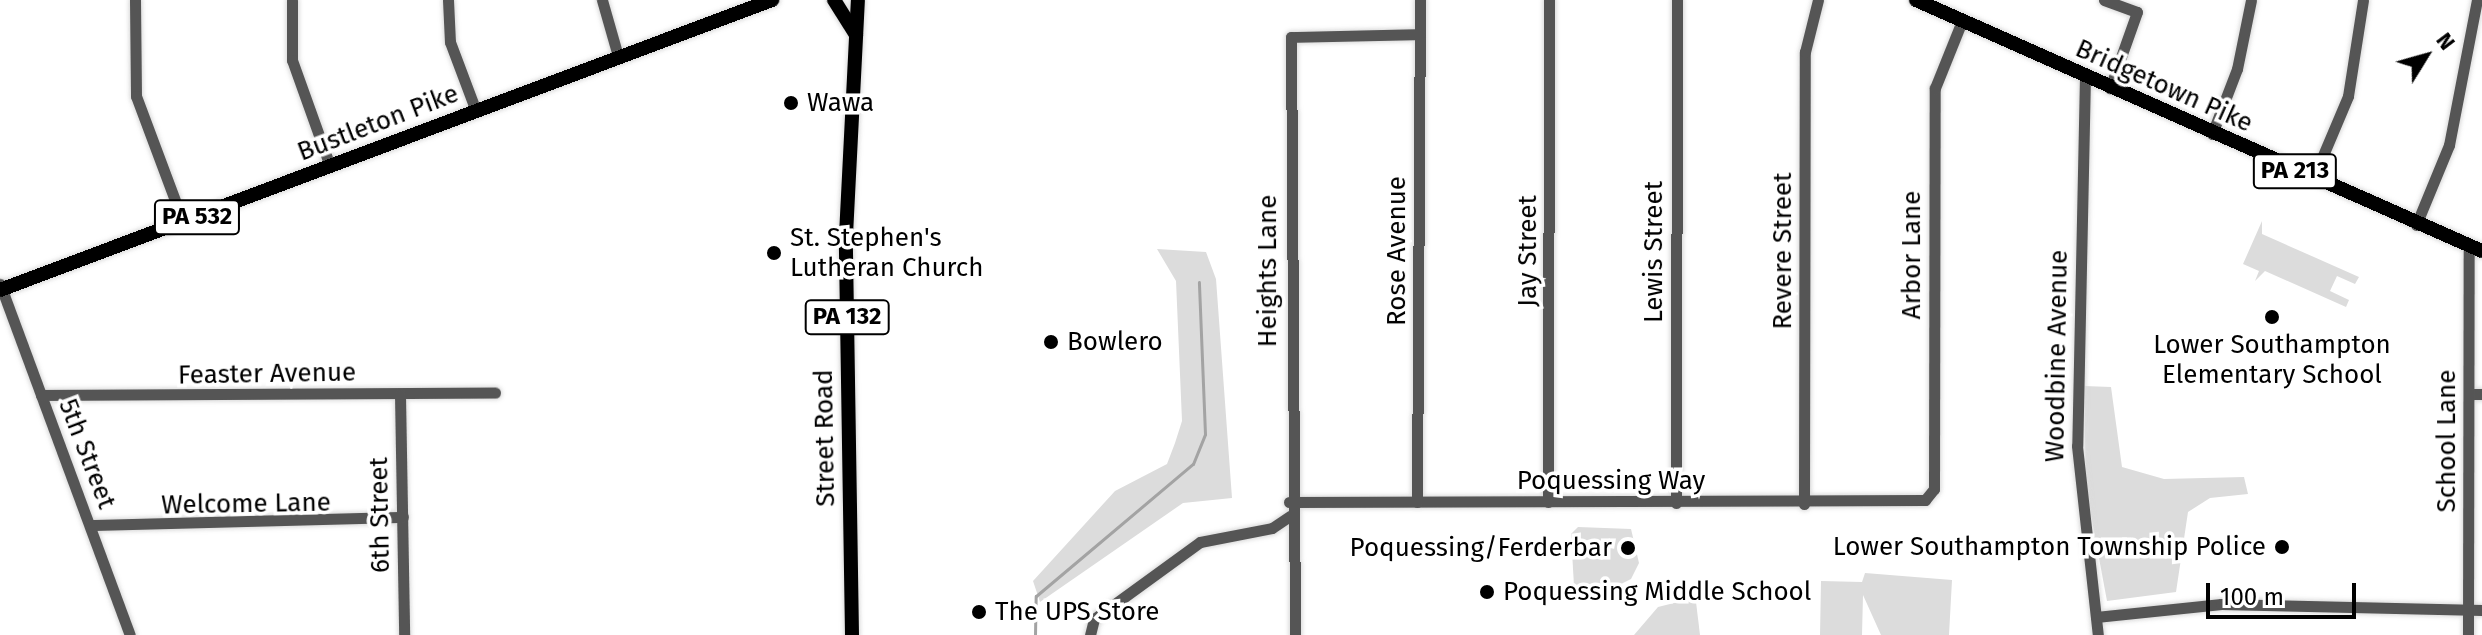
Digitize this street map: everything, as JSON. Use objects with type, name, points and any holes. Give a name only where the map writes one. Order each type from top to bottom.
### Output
[{"type":"main road","name":"Bustleton Pike","points":[[1,288],[772,0]]},
{"type":"main road","points":[[834,0],[856,35]]},
{"type":"main road","name":"Street Road","points":[[852,635],[846,235],[858,0]]},
{"type":"main road","points":[[856,35],[867,0]]},
{"type":"main road","name":"Bridgetown Pike","points":[[1916,0],[2416,225],[2476,248]]},
{"type":"street","points":[[135,0],[136,96],[183,222]]},
{"type":"street","points":[[292,0],[292,60],[330,166]]},
{"type":"street","points":[[448,0],[450,42],[476,111]]},
{"type":"street","points":[[602,0],[618,56]]},
{"type":"street","name":"Rose Avenue","points":[[1417,502],[1420,0]]},
{"type":"street","name":"Jay Street","points":[[1548,502],[1549,0]]},
{"type":"street","name":"Lewis Street","points":[[1676,503],[1677,0]]},
{"type":"street","name":"Revere Street","points":[[1804,504],[1805,52],[1818,0]]},
{"type":"street","points":[[2104,0],[2137,12],[2110,88]]},
{"type":"street","points":[[2212,134],[2237,69],[2251,0]]},
{"type":"street","points":[[2313,179],[2342,114],[2363,0]]},
{"type":"street","points":[[2416,225],[2449,145],[2477,0]]},
{"type":"street","name":"Arbor Lane","points":[[1930,495],[1934,97],[1962,21]]},
{"type":"street","name":"Heights Lane","points":[[1295,635],[1289,502],[1291,37],[1420,34]]},
{"type":"street","name":"Woodbine Avenue","points":[[2085,76],[2077,446],[2098,635]]},
{"type":"street","name":"School Lane","points":[[2468,635],[2469,394],[2476,248]]},
{"type":"street","name":"5th Street","points":[[1,288],[130,635]]},
{"type":"street","name":"Feaster Avenue","points":[[41,395],[495,393]]},
{"type":"street","points":[[2469,394],[2482,394]]},
{"type":"street","name":"6th Street","points":[[400,395],[404,635]]},
{"type":"street","name":"Poquessing Way","points":[[1289,502],[1913,504],[1930,495]]},
{"type":"street","points":[[1090,635],[1094,619],[1200,542],[1238,535],[1290,516]]},
{"type":"street","name":"Welcome Lane","points":[[90,525],[403,517]]},
{"type":"street","points":[[2096,617],[2221,604],[2482,610]]},
{"type":"shaded area","points":[[2262,221],[2262,234],[2359,277],[2355,284],[2337,276],[2330,291],[2349,300],[2346,307],[2265,271],[2255,281],[2259,271],[2243,264]]},
{"type":"shaded area","points":[[1157,249],[1206,252],[1216,279],[1232,498],[1183,503],[1040,602],[1033,581],[1115,491],[1167,464],[1175,443],[1182,421],[1176,281]]},
{"type":"shaded area","points":[[2084,386],[2111,387],[2122,467],[2164,479],[2244,477],[2248,494],[2210,498],[2188,512],[2176,592],[2107,601],[2086,488]]},
{"type":"shaded area","points":[[1578,527],[1631,529],[1639,563],[1631,579],[1605,592],[1574,586],[1571,534]]},
{"type":"shaded area","points":[[1865,573],[1952,580],[1949,635],[1881,635],[1863,595],[1862,635],[1820,635],[1821,581],[1862,582]]},
{"type":"shaded area","points":[[1682,601],[1696,602],[1700,635],[1634,635],[1658,607]]},
{"type":"waterway","points":[[1035,635],[1036,596],[1193,464],[1205,434],[1199,282]]},
{"type":"place","name":"Wawa","points":[[791,103]]},
{"type":"place","name":"St. Stephen's Lutheran Church","points":[[774,253]]},
{"type":"place","name":"Lower Southampton Elementary School","points":[[2272,317]]},
{"type":"place","name":"Bowlero","points":[[1051,342]]},
{"type":"place","name":"Lower Southampton Township Police","points":[[2282,547]]},
{"type":"place","name":"Poquessing/Ferderbar","points":[[1628,548]]},
{"type":"place","name":"Poquessing Middle School","points":[[1487,592]]},
{"type":"place","name":"The UPS Store","points":[[979,612]]}]
